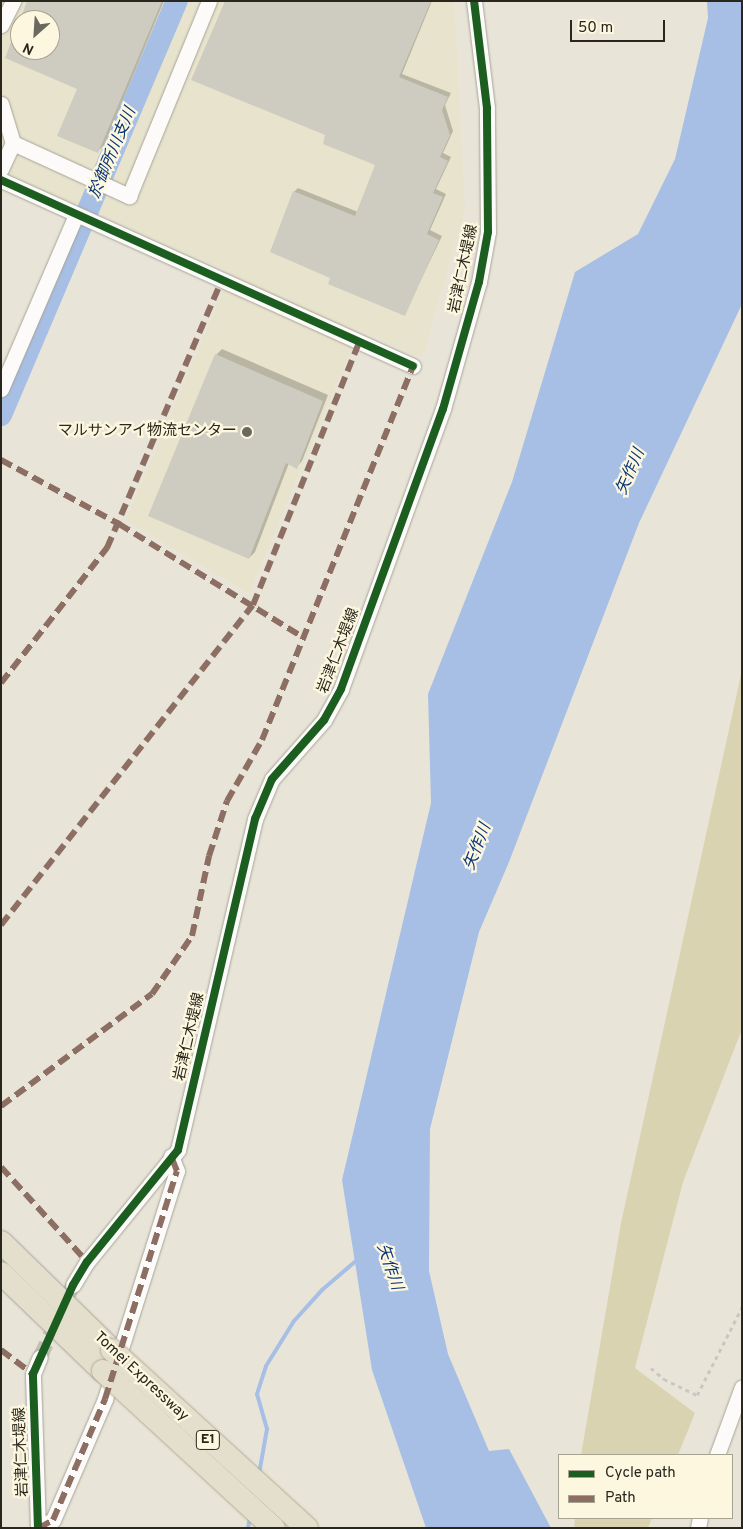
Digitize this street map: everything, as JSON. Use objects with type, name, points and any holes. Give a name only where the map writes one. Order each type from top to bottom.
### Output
[{"type":"highway","name":"Tomei Expressway","points":[[1,1242],[112,1350],[307,1528]]},
{"type":"highway","name":"Tomei Expressway","points":[[1,1273],[103,1371],[274,1528]]},
{"type":"street","points":[[1,25],[13,1]]},
{"type":"street","points":[[13,143],[129,196],[209,1]]},
{"type":"street","name":"岩津仁木堤線","points":[[73,1285],[87,1262],[171,1156],[178,1150],[255,819],[272,779],[324,720],[341,689],[443,409],[479,282],[488,232],[488,108],[474,1]]},
{"type":"street","points":[[1,104],[13,143],[1,168]]},
{"type":"street","points":[[1,180],[412,366]]},
{"type":"street","points":[[1,389],[76,215]]},
{"type":"street","points":[[39,1528],[53,1520],[105,1400],[177,1171],[171,1156]]},
{"type":"street","name":"岩津仁木堤線","points":[[39,1528],[33,1374],[40,1357]]},
{"type":"street","points":[[717,1454],[742,1387]]},
{"type":"path","points":[[651,1368],[664,1379],[697,1395],[742,1307]]},
{"type":"shaded area","points":[[1,1],[454,1],[465,210],[422,358],[359,330],[249,593],[126,520],[231,273],[1,171]]},
{"type":"shaded area","points":[[742,670],[742,1029],[683,1182],[635,1368],[695,1413],[678,1454],[581,1454],[621,1223]]},
{"type":"shaded area","points":[[575,1519],[652,1519],[648,1528],[574,1528]]},
{"type":"water","name":"矢作川","points":[[707,1],[742,1],[742,304],[639,523],[509,862],[479,932],[430,1129],[429,1271],[448,1354],[489,1451],[509,1449],[551,1528],[426,1528],[372,1370],[342,1180],[431,803],[428,694],[512,482],[575,272],[638,234],[675,159],[708,18]]},
{"type":"building","points":[[27,1],[162,1],[98,153],[57,136],[77,89],[5,58],[10,45],[10,60],[60,60],[60,10],[24,10]]},
{"type":"building","points":[[225,1],[431,1],[399,77],[448,97],[442,110],[450,135],[440,157],[448,161],[433,193],[443,197],[427,234],[439,240],[405,316],[328,284],[330,278],[270,252],[293,191],[355,216],[375,165],[323,144],[325,135],[191,80]]},
{"type":"building","name":"マルサンアイ物流センター","points":[[215,354],[323,401],[297,469],[286,463],[249,559],[148,516]]},
{"type":"waterway","name":"於御所川支川","points":[[1,415],[177,1]]},
{"type":"waterway","points":[[259,1474],[267,1429],[257,1394],[266,1366],[294,1321],[322,1290],[357,1260]]},
{"type":"waterway","points":[[248,1528],[250,1518]]},
{"type":"tunnel","points":[[40,1357],[73,1285]]},
{"type":"marked path","points":[[1,683],[107,548],[222,280]]},
{"type":"marked path","points":[[1,925],[253,605],[360,340]]},
{"type":"marked path","points":[[1,1106],[152,994],[192,936],[209,856],[227,801],[262,740],[413,366]]},
{"type":"marked path","points":[[1,460],[119,524],[303,637]]},
{"type":"marked path","points":[[39,1528],[53,1520],[105,1399],[177,1171],[171,1156]]},
{"type":"marked path","points":[[1,1167],[87,1262]]},
{"type":"marked path","points":[[1,1350],[33,1374]]},
{"type":"cycle path","points":[[38,1528],[33,1374],[73,1285],[87,1262],[178,1150],[255,819],[272,779],[324,720],[341,689],[443,409],[479,282],[488,232],[487,108],[474,1]]},
{"type":"cycle path","points":[[1,180],[413,366]]},
{"type":"place","name":"マルサンアイ物流センター","points":[[247,432]]}]
